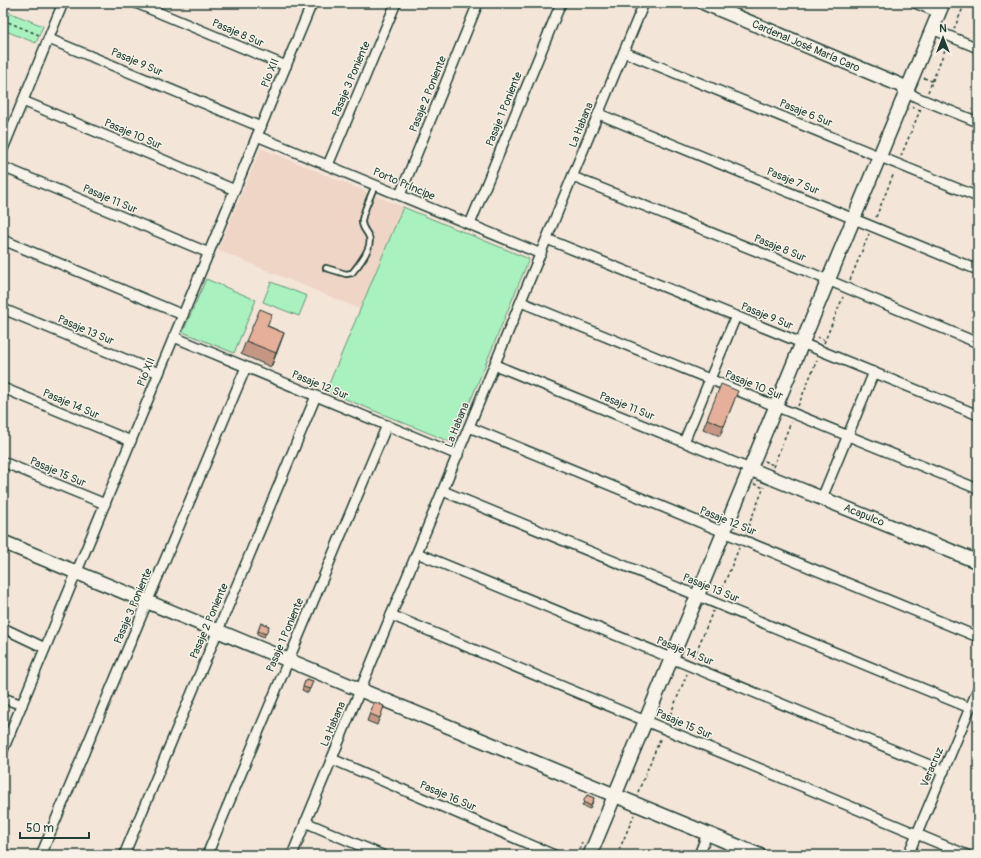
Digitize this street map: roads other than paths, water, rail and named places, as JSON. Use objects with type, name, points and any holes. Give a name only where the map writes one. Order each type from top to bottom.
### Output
[{"type":"main road","name":"Cardenal José María Caro","points":[[704,3],[900,85],[906,91]]},
{"type":"main road","points":[[590,855],[941,8]]},
{"type":"main road","name":"Acapulco","points":[[750,469],[978,562]]},
{"type":"main road","points":[[3,542],[759,855]]},
{"type":"street","points":[[3,149],[63,3]]},
{"type":"street","name":"Pasaje 8 Sur","points":[[136,3],[286,66]]},
{"type":"street","name":"Pío XII","points":[[3,750],[312,3]]},
{"type":"street","name":"Pasaje 3 Poniente","points":[[328,165],[396,3]]},
{"type":"street","name":"Pasaje 2 Poniente","points":[[400,195],[478,3]]},
{"type":"street","name":"Pasaje 1 Poniente","points":[[470,224],[561,3]]},
{"type":"street","name":"La Habana","points":[[292,855],[644,3]]},
{"type":"street","points":[[914,3],[941,8]]},
{"type":"street","points":[[932,29],[978,48]]},
{"type":"street","name":"Pasaje 9 Sur","points":[[49,39],[259,131]]},
{"type":"street","name":"Pasaje 6 Sur","points":[[624,52],[978,197]]},
{"type":"street","points":[[906,91],[978,122]]},
{"type":"street","name":"Pasaje 10 Sur","points":[[23,101],[235,190]]},
{"type":"street","name":"Pasaje 7 Sur","points":[[599,114],[978,270]]},
{"type":"street","name":"Porto Príncipe","points":[[259,131],[328,165],[541,254]]},
{"type":"street","name":"Pasaje 11 Sur","points":[[3,167],[209,253]]},
{"type":"street","name":"Pasaje 8 Sur","points":[[572,177],[828,280],[978,343]]},
{"type":"street","name":"Pasaje 9 Sur","points":[[547,239],[978,415]]},
{"type":"street","points":[[3,240],[183,315]]},
{"type":"street","name":"Pasaje 10 Sur","points":[[521,302],[978,489]]},
{"type":"street","name":"Pasaje 13 Sur","points":[[3,309],[159,373]]},
{"type":"street","points":[[684,442],[736,316]]},
{"type":"street","name":"Pasaje 12 Sur","points":[[174,337],[458,454]]},
{"type":"street","name":"Pasaje 11 Sur","points":[[495,365],[750,469]]},
{"type":"street","name":"Pasaje 3 Poniente","points":[[41,855],[246,367]]},
{"type":"street","points":[[822,498],[874,372]]},
{"type":"street","name":"Pasaje 14 Sur","points":[[3,388],[131,441]]},
{"type":"street","name":"Pasaje 2 Poniente","points":[[124,855],[316,396]]},
{"type":"street","name":"Pasaje 1 Poniente","points":[[207,855],[386,425]]},
{"type":"street","name":"Pasaje 12 Sur","points":[[469,428],[978,637]]},
{"type":"street","name":"Pasaje 15 Sur","points":[[3,462],[104,504]]},
{"type":"street","name":"Pasaje 13 Sur","points":[[443,490],[970,708]]},
{"type":"street","name":"Pasaje 14 Sur","points":[[417,553],[944,771]]},
{"type":"street","name":"Pasaje 15 Sur","points":[[391,615],[967,855]]},
{"type":"street","points":[[3,628],[45,648]]},
{"type":"street","name":"Veracruz","points":[[908,855],[978,689]]},
{"type":"street","points":[[3,698],[22,705]]},
{"type":"street","name":"Pasaje 16 Sur","points":[[332,758],[554,855]]},
{"type":"street","points":[[305,822],[382,855]]},
{"type":"street","points":[[698,855],[707,834]]},
{"type":"lane","points":[[326,268],[346,274],[352,273],[364,258],[370,238],[363,229],[362,221],[375,184]]}]
